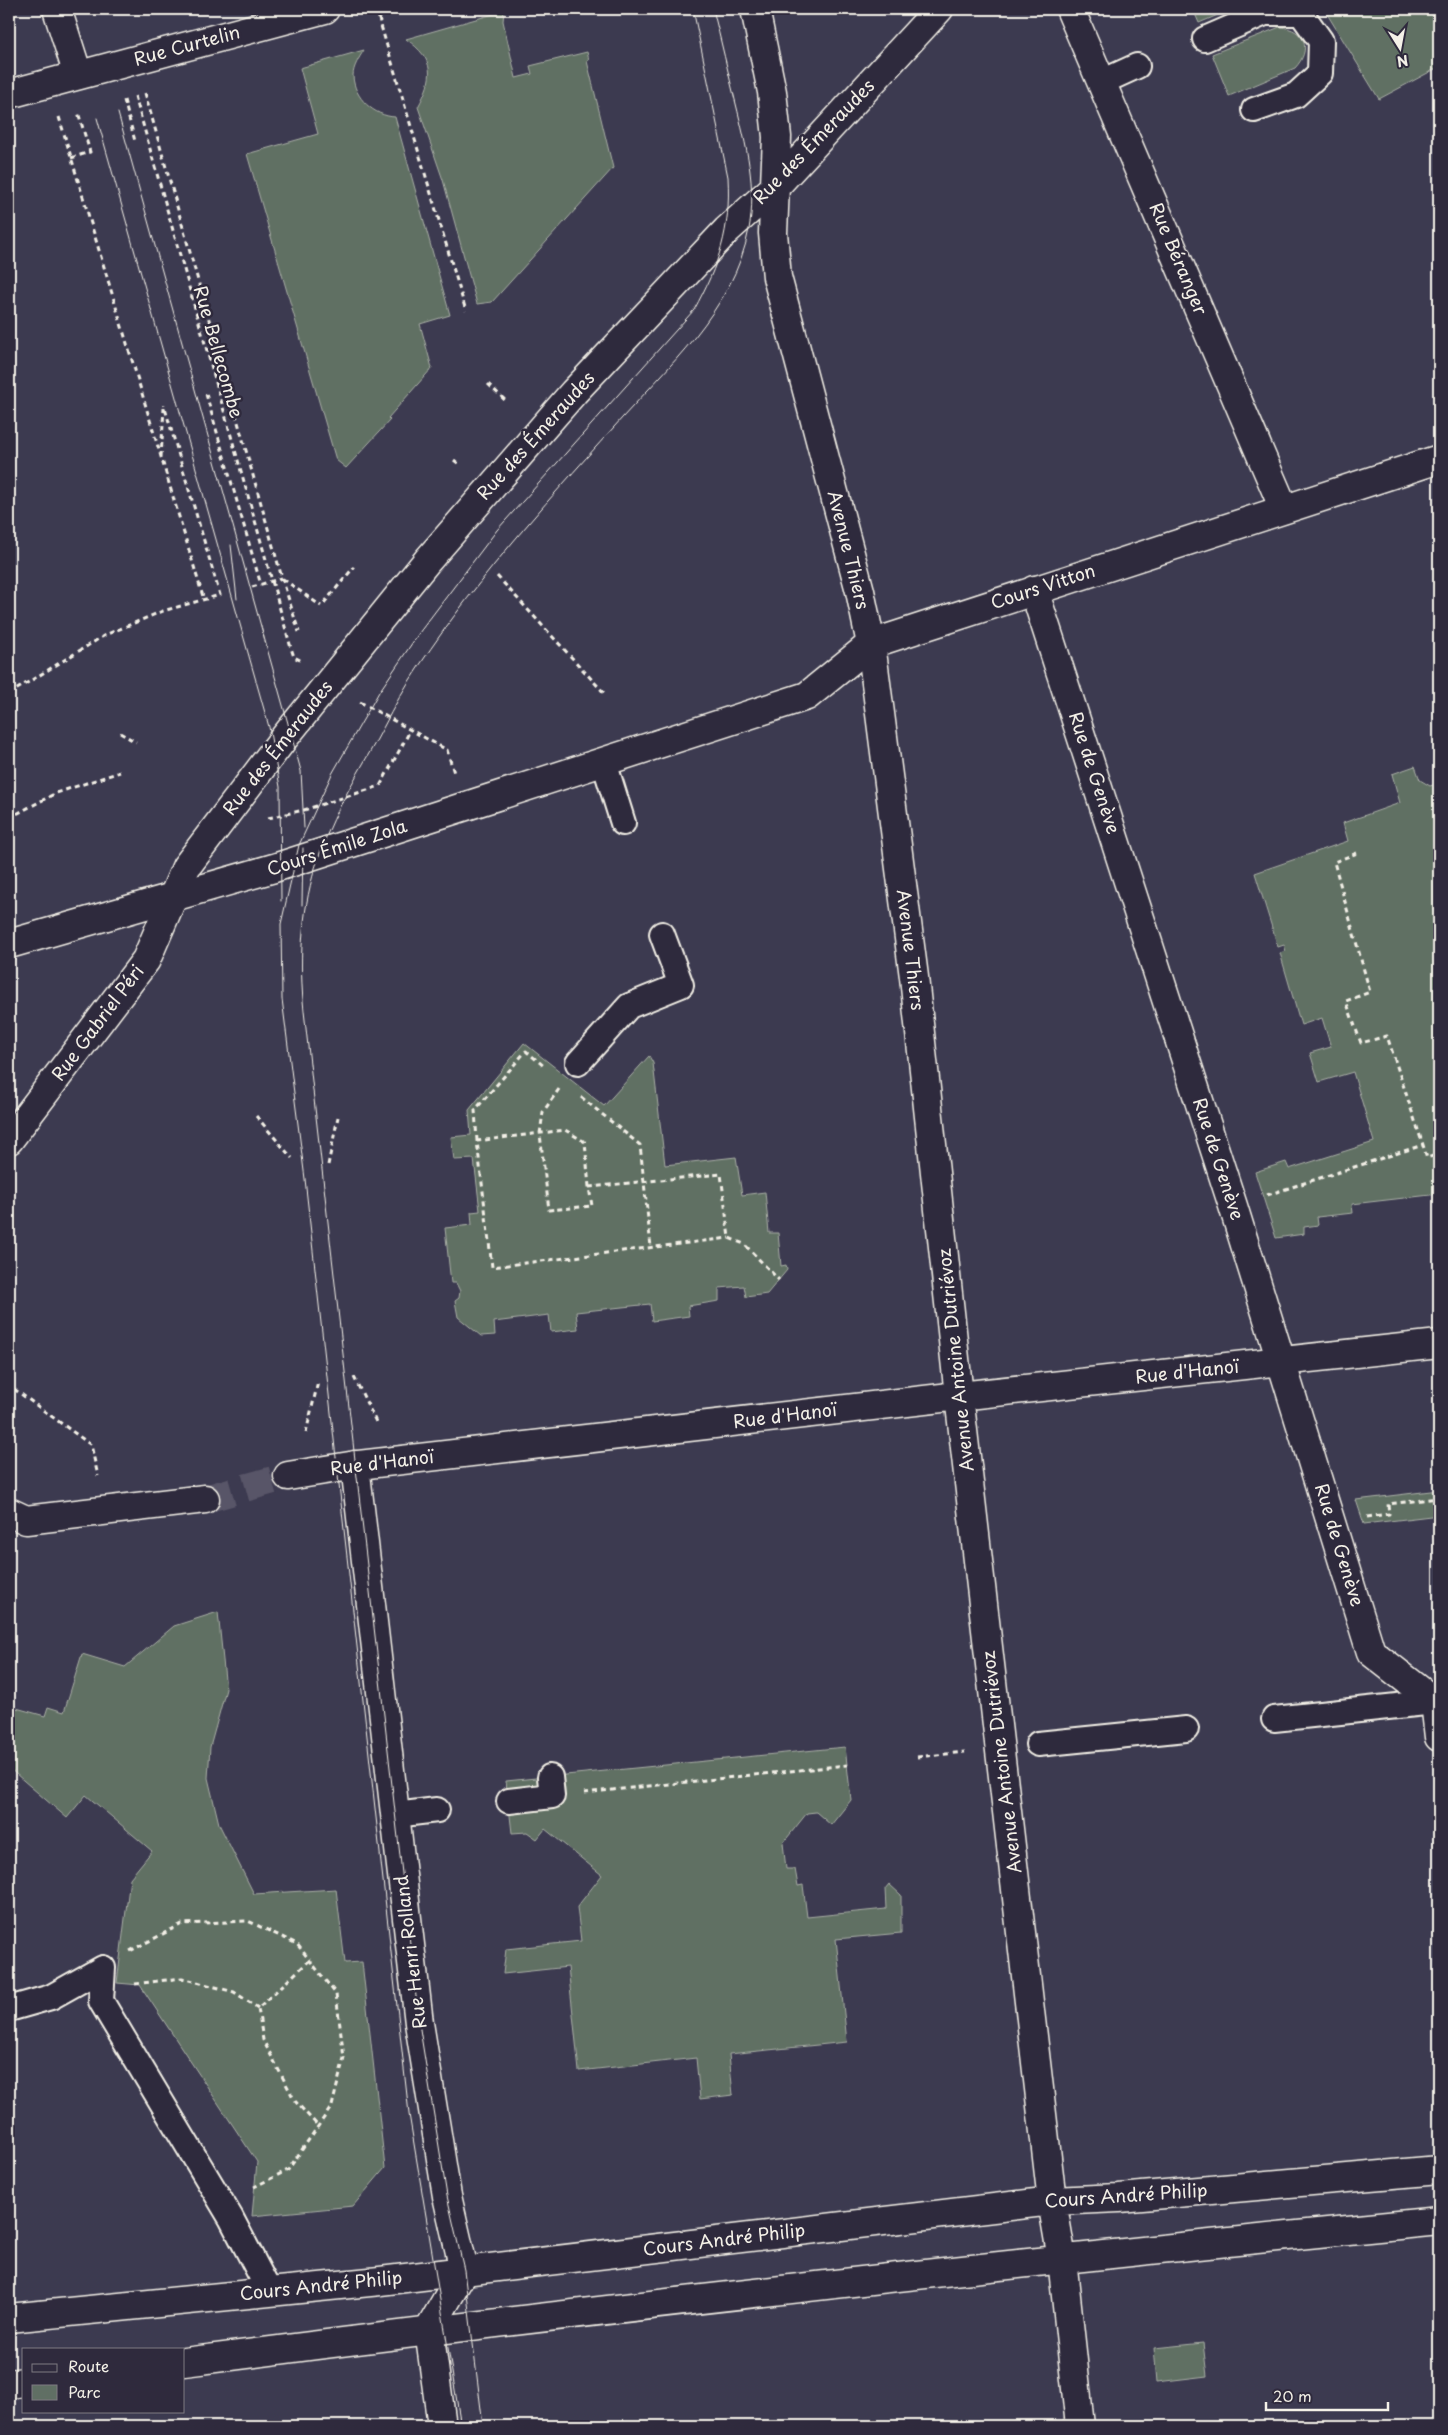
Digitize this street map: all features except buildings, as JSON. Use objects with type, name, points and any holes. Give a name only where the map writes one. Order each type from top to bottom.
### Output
[{"type":"street","points":[[57,9],[78,76]]},
{"type":"street","name":"Rue Curtelin","points":[[9,94],[325,9]]},
{"type":"street","name":"Avenue Thiers","points":[[754,9],[772,92],[777,137],[773,233],[777,277],[860,591],[871,644],[914,977],[927,1097]]},
{"type":"street","name":"Rue des Émeraudes","points":[[174,897],[186,867],[331,680],[427,561],[574,392],[727,230],[775,187],[939,9]]},
{"type":"street","name":"Rue Béranger","points":[[1070,9],[1284,509]]},
{"type":"street","name":"Cours Vitton","points":[[662,744],[807,696],[871,644],[1439,459]]},
{"type":"street","name":"Rue de Genève","points":[[1034,590],[1233,1206],[1371,1652],[1437,1702]]},
{"type":"street","name":"Cours Émile Zola","points":[[9,944],[274,868],[662,744]]},
{"type":"street","name":"Rue Gabriel Péri","points":[[9,1140],[146,960],[174,897]]},
{"type":"street","name":"Avenue Antoine Dutriévoz","points":[[927,1097],[959,1396],[1052,2201],[1062,2260],[1080,2426]]},
{"type":"street","name":"Rue d'Hanoï","points":[[288,1476],[355,1465],[959,1396],[1439,1344]]},
{"type":"street","name":"Rue Henri Rolland","points":[[355,1465],[419,2023],[446,2196],[464,2270]]},
{"type":"street","points":[[9,1512],[26,1520],[205,1499]]},
{"type":"street","points":[[1437,1702],[1439,1737]]},
{"type":"street","name":"Cours André Philip","points":[[9,2318],[464,2270],[1052,2201],[1119,2198],[1439,2170]]},
{"type":"street","points":[[185,2362],[429,2330],[1062,2260],[1439,2221]]},
{"type":"street","points":[[442,2426],[429,2330],[464,2270]]},
{"type":"street","points":[[9,2384],[22,2382]]},
{"type":"lane","points":[[1205,39],[1265,13],[1301,13],[1321,41],[1320,73],[1296,95],[1254,110]]},
{"type":"lane","points":[[1102,82],[1137,66]]},
{"type":"lane","points":[[604,762],[623,822]]},
{"type":"lane","points":[[578,1063],[630,1006],[681,985],[662,934]]},
{"type":"lane","points":[[1274,1719],[1437,1702]]},
{"type":"lane","points":[[1038,1744],[1186,1729]]},
{"type":"lane","points":[[509,1801],[551,1786]]},
{"type":"lane","points":[[395,1815],[437,1810]]},
{"type":"lane","points":[[9,2008],[51,1997],[103,1968],[101,2001],[231,2218],[269,2291]]},
{"type":"path","points":[[376,9],[466,311]]},
{"type":"path","name":"Rue Bellecombe","points":[[144,88],[282,578],[299,632]]},
{"type":"path","points":[[134,91],[294,657]]},
{"type":"path","points":[[122,94],[135,141]]},
{"type":"path","points":[[71,158],[90,152],[77,107]]},
{"type":"path","points":[[58,112],[160,460],[204,600]]},
{"type":"path","points":[[488,384],[507,402]]},
{"type":"path","points":[[206,394],[260,585]]},
{"type":"path","points":[[9,694],[105,634],[163,611],[220,595],[164,405],[160,460]]},
{"type":"path","points":[[454,460],[460,465]]},
{"type":"path","points":[[252,586],[282,578],[323,604],[354,567]]},
{"type":"path","points":[[497,576],[606,695]]},
{"type":"path","points":[[331,680],[362,702],[447,750],[450,761]]},
{"type":"path","points":[[263,819],[304,810],[380,786],[410,729]]},
{"type":"path","points":[[120,734],[136,742]]},
{"type":"path","points":[[9,818],[56,793],[120,772]]},
{"type":"path","points":[[1357,853],[1334,862],[1370,992],[1346,1001],[1361,1044],[1387,1036],[1428,1158],[1439,1154]]},
{"type":"path","points":[[548,1070],[526,1051],[475,1110],[492,1267],[728,1238],[744,1244],[778,1280]]},
{"type":"path","points":[[477,1141],[540,1134],[565,1130],[585,1142],[592,1206],[549,1210],[540,1134],[543,1112],[578,1063]]},
{"type":"path","points":[[579,1095],[640,1145],[651,1248]]},
{"type":"path","points":[[256,1116],[292,1158]]},
{"type":"path","points":[[328,1165],[338,1117]]},
{"type":"path","points":[[1233,1206],[1423,1145]]},
{"type":"path","points":[[589,1187],[722,1174],[728,1238]]},
{"type":"path","points":[[354,1377],[376,1422]]},
{"type":"path","points":[[306,1433],[318,1382]]},
{"type":"path","points":[[14,1389],[90,1444],[107,1510]]},
{"type":"path","points":[[1362,1518],[1389,1514],[1388,1504],[1439,1498]]},
{"type":"path","points":[[917,1757],[974,1751]]},
{"type":"path","points":[[551,1786],[847,1765]]},
{"type":"path","points":[[127,1952],[182,1924],[248,1921],[297,1944],[336,1994],[344,2058],[332,2106],[288,2170],[254,2187]]},
{"type":"path","points":[[258,2008],[310,1960]]},
{"type":"path","points":[[132,1984],[182,1978],[234,1992],[258,2008],[263,2040],[295,2101],[318,2126]]},
{"type":"green space","points":[[1193,9],[1232,9],[1199,23]]},
{"type":"green space","points":[[1324,9],[1439,9],[1439,67],[1379,99]]},
{"type":"green space","points":[[504,11],[503,21],[516,78],[532,74],[530,66],[587,52],[589,60],[587,61],[613,168],[492,302],[477,304],[443,180],[418,107],[429,78],[427,62],[423,54],[406,39]]},
{"type":"green space","points":[[1280,27],[1296,32],[1304,41],[1305,48],[1303,54],[1295,68],[1229,96],[1212,54]]},
{"type":"green space","points":[[364,50],[354,69],[354,84],[357,92],[366,104],[380,113],[395,117],[450,315],[420,324],[432,368],[388,418],[390,420],[346,468],[336,460],[247,154],[318,134],[300,68]]},
{"type":"green space","points":[[1415,766],[1420,780],[1430,786],[1439,783],[1439,1194],[1352,1204],[1353,1213],[1317,1217],[1318,1225],[1304,1227],[1304,1234],[1276,1238],[1255,1172],[1286,1162],[1289,1169],[1374,1142],[1353,1072],[1319,1082],[1310,1053],[1331,1047],[1322,1018],[1301,1025],[1280,953],[1286,951],[1284,945],[1278,947],[1255,873],[1348,841],[1343,823],[1400,803],[1392,774]]},
{"type":"green space","points":[[524,1043],[604,1106],[649,1056],[653,1063],[665,1165],[736,1157],[742,1195],[765,1192],[769,1233],[778,1233],[781,1266],[786,1265],[787,1270],[767,1294],[746,1297],[744,1286],[719,1288],[719,1301],[688,1306],[689,1316],[652,1321],[650,1304],[576,1312],[578,1329],[551,1332],[549,1315],[494,1322],[495,1335],[481,1336],[458,1317],[455,1301],[459,1298],[460,1291],[456,1283],[451,1283],[445,1228],[472,1225],[471,1212],[480,1211],[474,1159],[454,1160],[451,1137],[471,1135],[469,1110]]},
{"type":"green space","points":[[1439,1490],[1439,1515],[1364,1524],[1356,1500]]},
{"type":"green space","points":[[218,1612],[226,1689],[210,1747],[208,1778],[219,1824],[254,1894],[336,1889],[345,1963],[362,1962],[385,2168],[353,2206],[252,2216],[257,2162],[140,1985],[117,1983],[130,1878],[152,1851],[86,1795],[67,1818],[9,1768],[9,1706],[45,1716],[48,1707],[64,1712],[82,1654],[125,1667],[174,1626]]},
{"type":"green space","points":[[845,1747],[851,1800],[831,1825],[816,1812],[807,1813],[783,1843],[786,1869],[795,1869],[798,1886],[803,1885],[807,1917],[886,1909],[885,1889],[889,1884],[901,1895],[901,1933],[836,1939],[847,2042],[729,2054],[733,2095],[700,2099],[696,2058],[579,2071],[568,1967],[503,1974],[506,1949],[581,1941],[577,1907],[602,1875],[545,1829],[537,1839],[527,1832],[512,1833],[506,1781]]},
{"type":"green space","points":[[1203,2343],[1207,2376],[1157,2382],[1154,2348]]},
{"type":"tunnel","points":[[205,1499],[288,1476]]},
{"type":"tram line","points":[[461,2426],[409,2114],[305,1179],[282,999],[281,924],[299,845],[332,774],[379,692],[419,633],[497,530],[694,310],[717,262],[725,230],[728,177],[693,9]]},
{"type":"tram line","points":[[483,2426],[464,2270],[447,2196],[419,2023],[304,1011],[302,939],[310,886],[320,852],[349,789],[408,683],[480,582],[532,519],[676,360],[713,312],[729,286],[741,258],[749,229],[752,198],[749,166],[743,135],[713,9]]},
{"type":"tram line","points":[[118,113],[301,771],[304,828]]},
{"type":"tram line","points":[[97,118],[269,727],[280,787],[281,901]]},
{"type":"tram line","points":[[231,545],[237,599]]},
{"type":"tram line","points":[[302,905],[303,848]]}]
